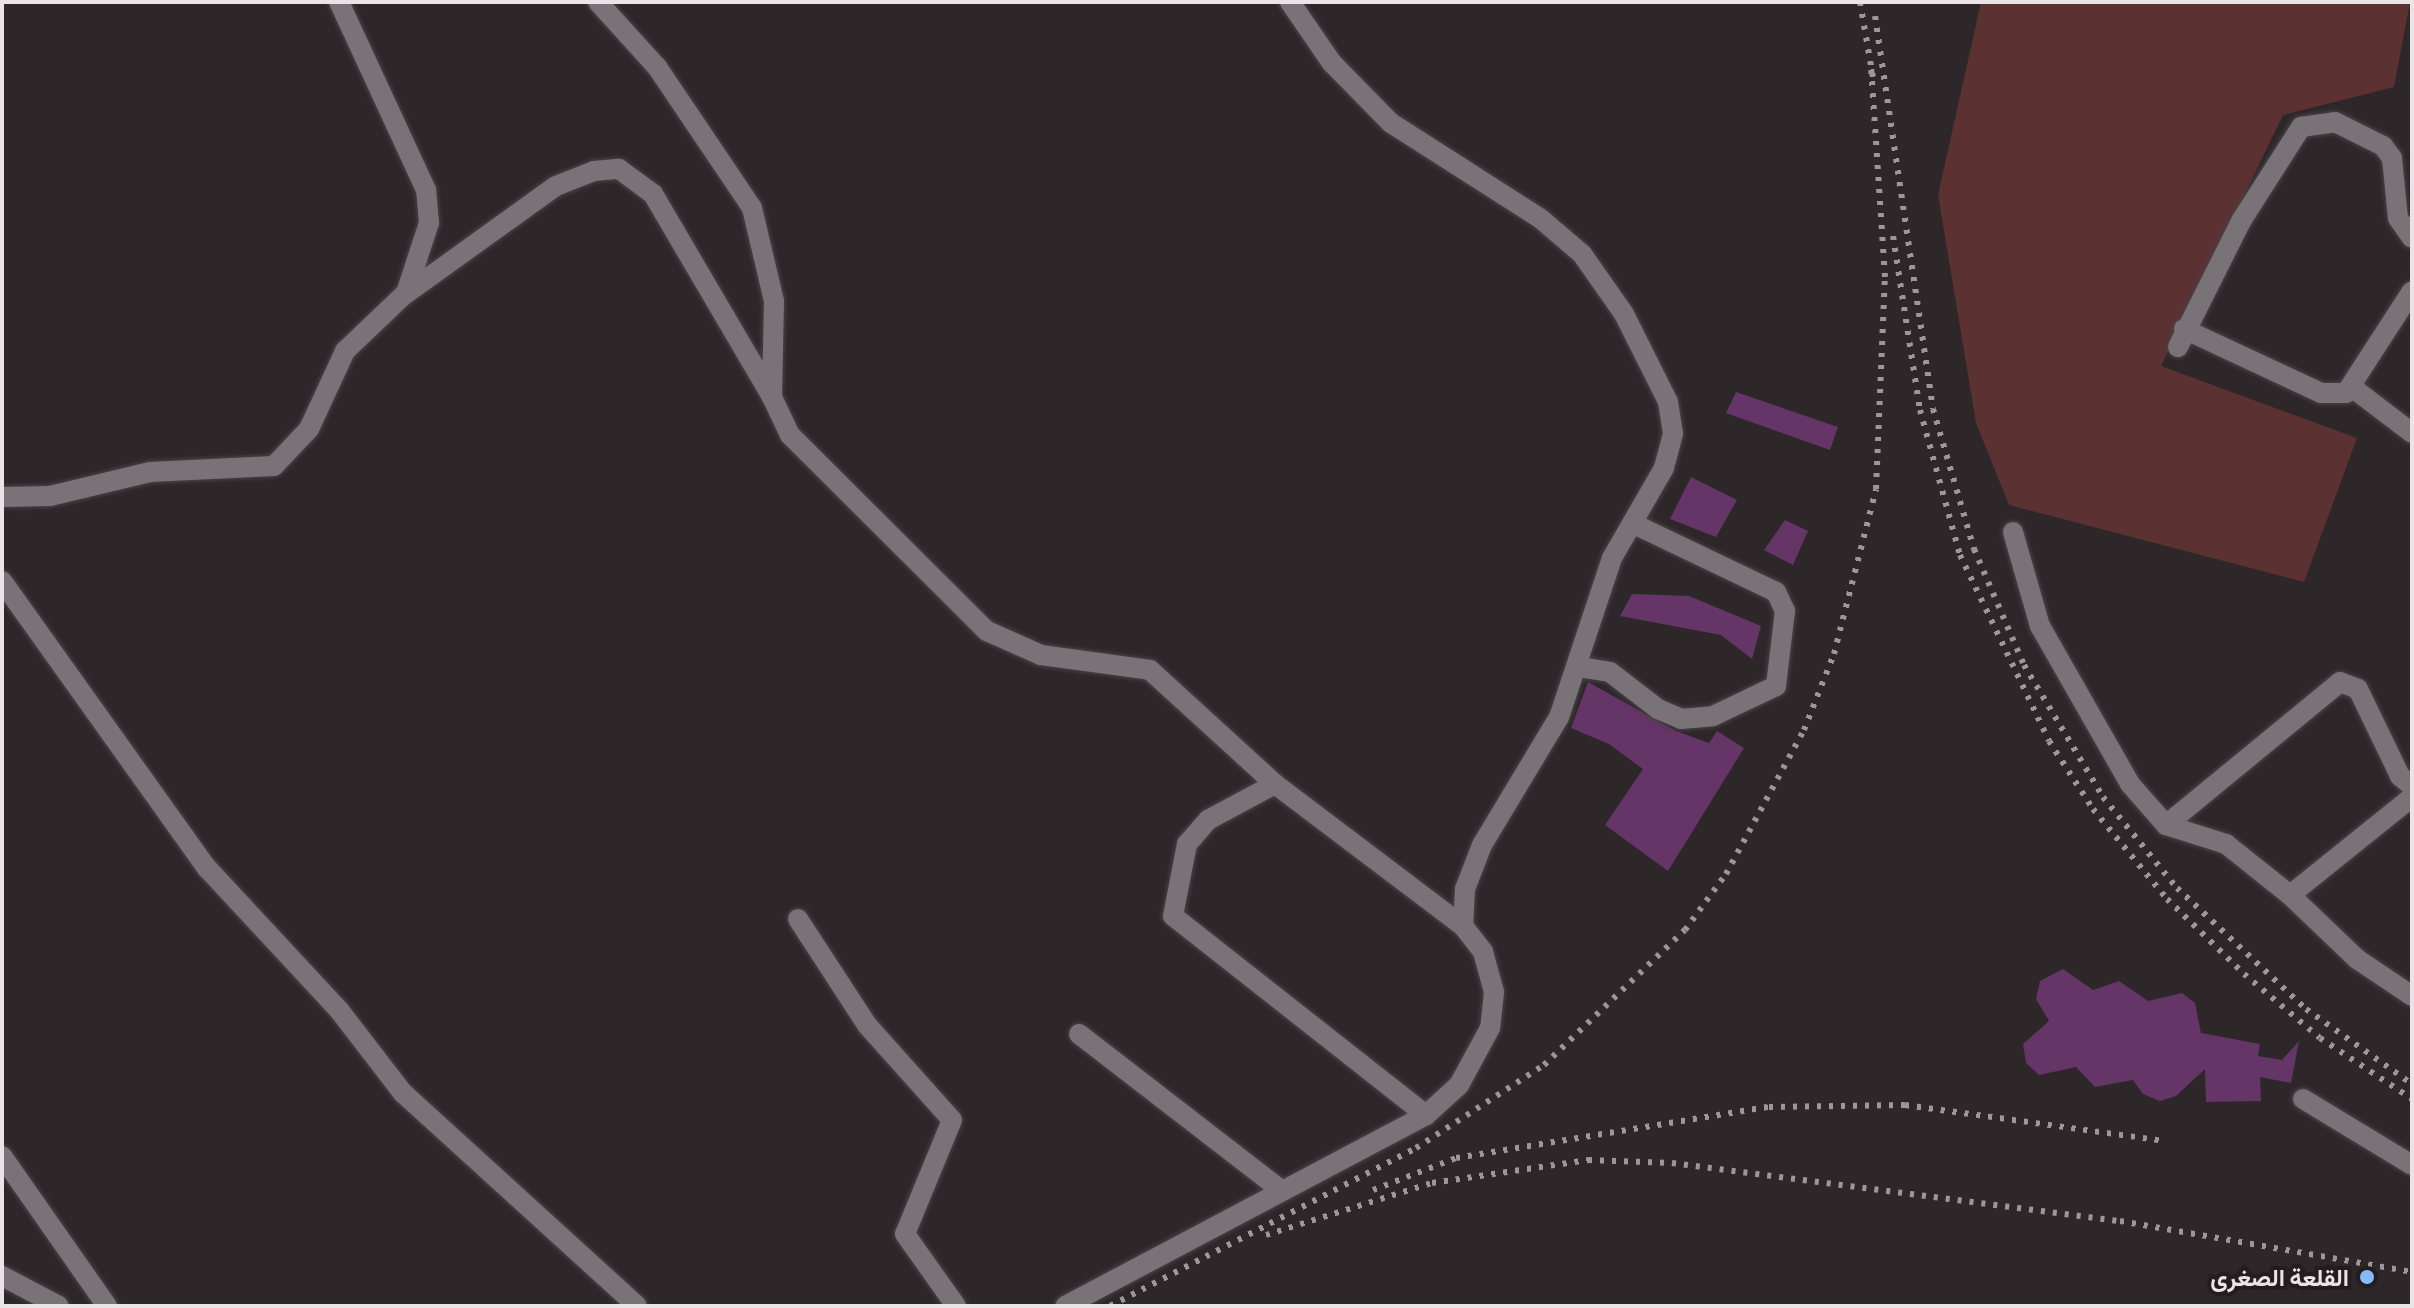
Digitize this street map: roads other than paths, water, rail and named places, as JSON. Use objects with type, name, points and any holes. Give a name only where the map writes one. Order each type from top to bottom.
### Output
[{"type":"street","points":[[339,2],[426,190],[429,223],[406,293]]},
{"type":"street","points":[[598,2],[686,106],[752,208],[774,301],[772,397]]},
{"type":"street","points":[[1290,2],[1332,63],[1391,123],[1565,237],[1624,314],[1668,402],[1673,434],[1664,468],[1612,558],[1579,667],[1559,717],[1482,845],[1465,889],[1463,926]]},
{"type":"street","points":[[2412,238],[2398,218],[2392,158],[2383,146],[2356,130],[2317,120],[2301,127],[2241,221],[2181,338],[2321,393],[2353,388],[2412,433]]},
{"type":"street","points":[[2,497],[50,496],[150,472],[274,466],[309,429],[345,351],[406,293],[556,186],[594,171],[619,169],[653,194],[772,397],[790,435],[987,631],[1041,655],[1150,670],[1275,784],[1463,926],[1483,952],[1494,992],[1490,1028],[1466,1076],[1426,1115],[1333,1168],[1281,1190],[1066,1306]]},
{"type":"street","points":[[2353,388],[2412,291]]},
{"type":"street","points":[[1579,667],[1610,672],[1658,709],[1681,719],[1713,716],[1776,686],[1785,611],[1776,592],[1634,524]]},
{"type":"street","points":[[2013,532],[2040,626],[2130,784],[2166,825],[2226,844],[2290,895],[2357,959],[2412,996]]},
{"type":"street","points":[[2,581],[207,868],[339,1010],[403,1093],[637,1306]]},
{"type":"street","points":[[2166,825],[2340,682],[2358,689],[2400,776],[2412,786]]},
{"type":"street","points":[[1275,784],[1218,813],[1187,844],[1173,916],[1426,1115]]},
{"type":"street","points":[[2290,895],[2412,797]]},
{"type":"street","points":[[798,919],[867,1025],[952,1120],[905,1234],[956,1306]]},
{"type":"street","points":[[1079,1034],[1281,1190]]},
{"type":"street","points":[[2303,1099],[2412,1165]]},
{"type":"street","points":[[2,1156],[107,1306]]},
{"type":"street","points":[[2,1276],[59,1306]]},
{"type":"railway","points":[[1860,2],[1873,77]]},
{"type":"railway","points":[[1875,16],[1933,409],[1974,549],[2024,665],[2103,797],[2177,888],[2306,1009],[2412,1084]]},
{"type":"railway","points":[[1110,1306],[1416,1148],[1544,1065],[1685,930],[1726,874],[1804,730],[1834,654],[1876,489],[1885,277],[1871,65]]},
{"type":"railway","points":[[1893,236],[1920,410],[1960,555],[2049,741],[2093,809],[2167,899],[2244,974],[2320,1038],[2412,1099]]},
{"type":"railway","points":[[1373,1190],[1456,1158],[1769,1107],[1905,1105],[2164,1141]]},
{"type":"railway","points":[[1266,1235],[1432,1183],[1588,1160],[1672,1163],[2120,1221],[2412,1272]]},
{"type":"place","name":"القلعة الصغرى","points":[[2367,1277]]}]
